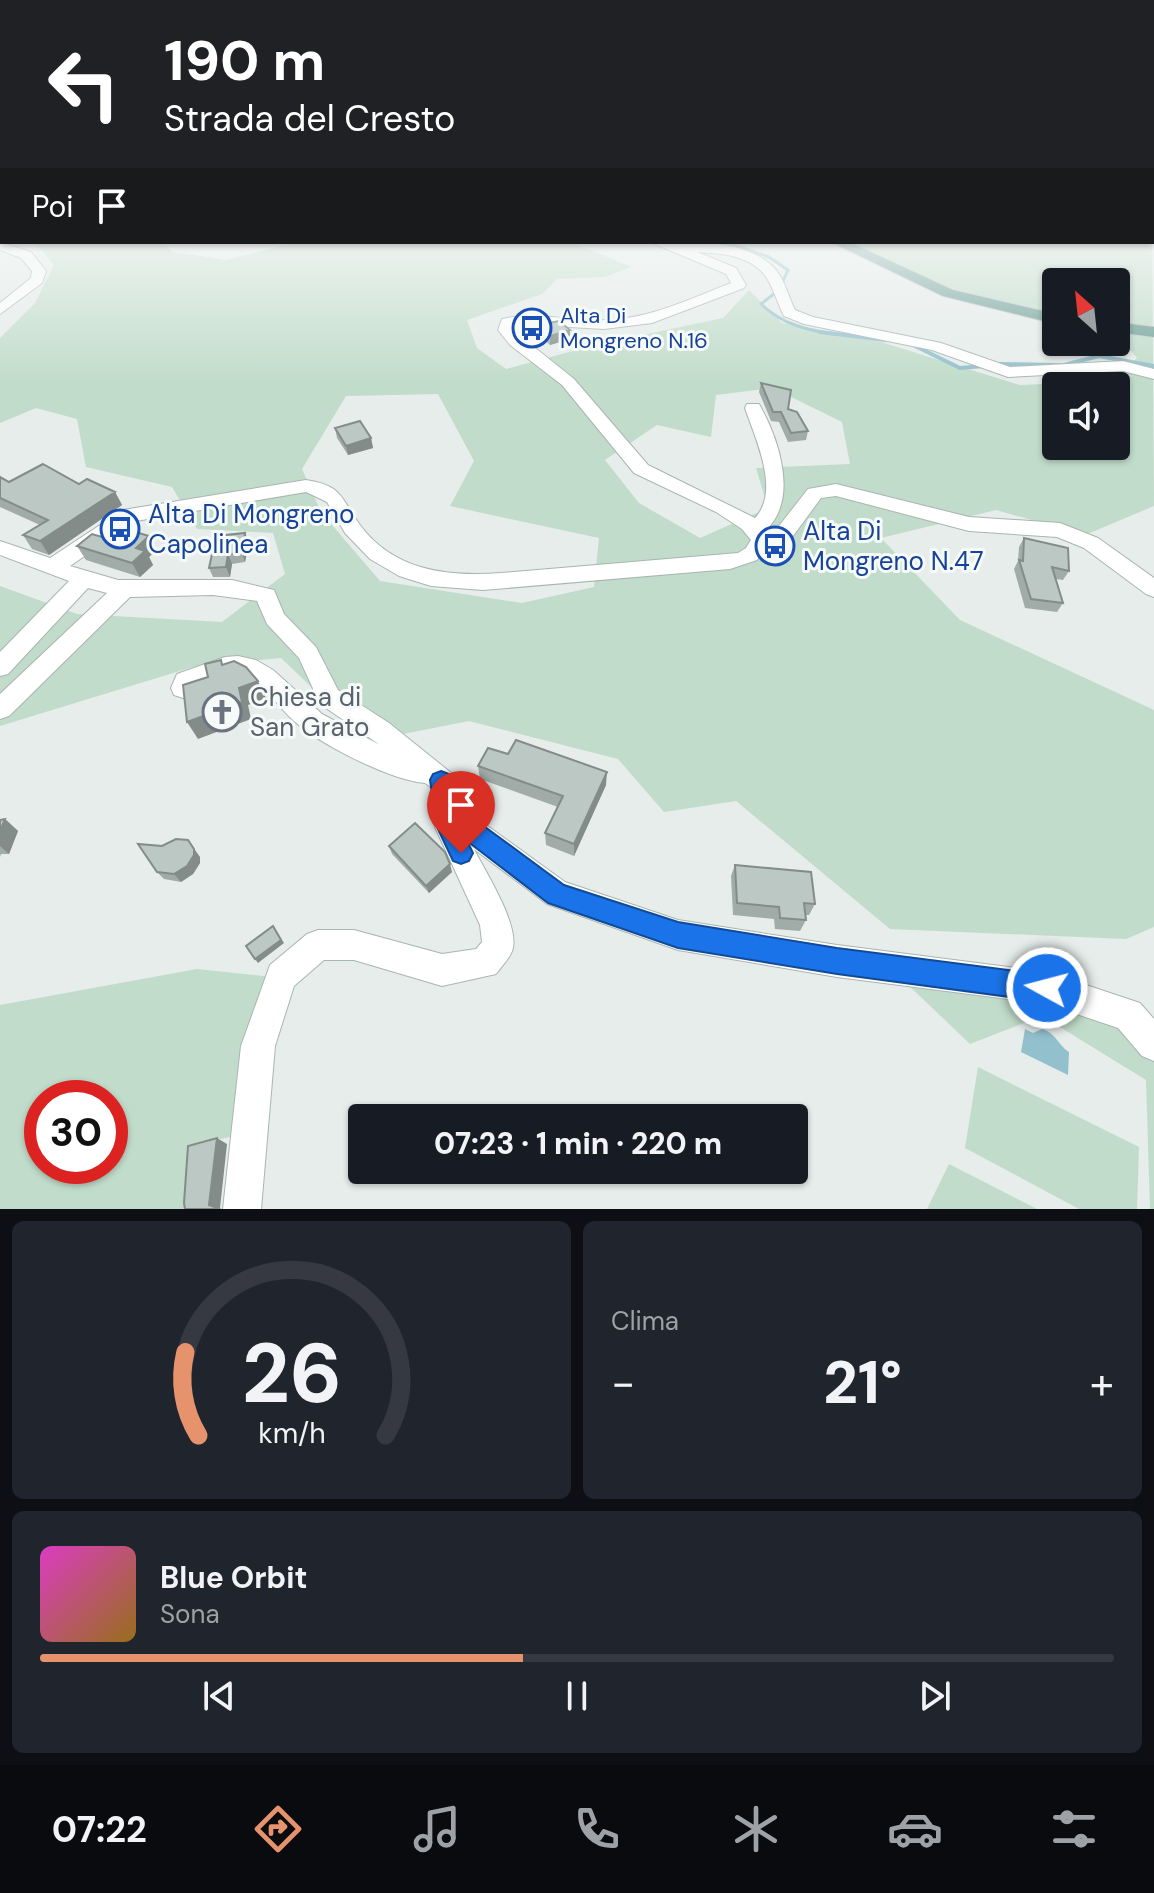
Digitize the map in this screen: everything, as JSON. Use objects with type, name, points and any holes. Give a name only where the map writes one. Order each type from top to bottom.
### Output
[{"type":"main road","points":[[899,270],[948,293],[1042,316]]},
{"type":"main road","points":[[1130,329],[1154,332]]},
{"type":"street","points":[[0,310],[37,280],[39,270]]},
{"type":"street","points":[[730,270],[739,285],[652,319],[604,325],[519,320],[507,322],[505,330],[515,342],[568,382],[641,469],[723,508],[763,535],[786,531],[815,493],[836,490],[969,524],[1060,530],[1091,543],[1154,589]]},
{"type":"street","points":[[767,270],[771,273],[789,313],[798,317],[903,337],[1008,372],[1123,366],[1154,374]]},
{"type":"street","points":[[753,408],[774,468],[774,500],[763,535]]},
{"type":"street","points":[[54,566],[130,515],[306,486],[326,491],[336,498],[357,536],[394,565],[414,574],[459,582],[730,562],[754,553],[790,471],[775,427]]},
{"type":"street","points":[[0,548],[126,588],[151,591],[238,588],[266,596],[275,618],[308,653],[329,697],[380,730],[432,782],[472,831],[557,894],[678,935],[837,961],[1047,988],[1128,1015],[1154,1044]]},
{"type":"street","points":[[0,667],[86,577]]},
{"type":"street","points":[[0,709],[126,588]]},
{"type":"street","points":[[183,688],[185,681],[221,667],[239,664],[261,673],[306,716],[362,749],[432,782],[449,827],[495,924],[498,946],[485,963],[442,970],[354,945],[318,945],[281,976],[258,1046],[242,1209]]},
{"type":"green space","points":[[51,270],[622,270],[605,277],[557,279],[542,294],[467,320],[477,348],[506,369],[595,345],[723,318],[749,290],[782,323],[881,342],[1020,385],[1042,384],[1042,460],[1130,460],[1130,372],[1124,372],[1137,358],[1130,350],[1130,270],[1152,270],[1154,506],[1085,535],[996,510],[881,538],[960,620],[1154,710],[1154,927],[1126,939],[890,929],[736,801],[664,812],[618,759],[469,721],[368,741],[281,658],[196,666],[0,726],[0,586],[77,614],[222,622],[285,574],[273,533],[197,529],[172,487],[86,467],[77,419],[36,408],[0,423],[0,338],[35,303]],"holes":[[[773,388],[842,422],[850,464],[756,468],[768,508],[700,538],[639,503],[605,460],[657,425],[711,437],[716,395]],[[438,394],[474,461],[450,506],[599,538],[594,587],[522,603],[380,581],[321,512],[302,469],[346,396]]]},
{"type":"green space","points":[[910,270],[1042,270],[1042,314],[959,291]]},
{"type":"green space","points":[[197,969],[274,977],[242,1134],[192,1146],[186,1209],[0,1209],[0,1005]]},
{"type":"green space","points":[[904,981],[1049,998],[1127,1026],[1154,1056],[1154,1209],[1150,1209],[1146,1080],[1042,1016],[970,1044]]},
{"type":"green space","points":[[978,1067],[1139,1147],[1137,1209],[1079,1209],[965,1148]]},
{"type":"green space","points":[[949,1164],[1037,1209],[927,1209]]},
{"type":"water","points":[[1025,1029],[1033,1033],[1042,1029],[1047,1031],[1069,1052],[1068,1075],[1021,1052]]},
{"type":"building","points":[[559,321],[570,330],[550,336],[537,325]]},
{"type":"building","points":[[761,383],[791,390],[788,409],[797,412],[808,431],[791,433],[781,412],[773,412]]},
{"type":"building","points":[[360,421],[371,438],[346,446],[335,428]]},
{"type":"building","points":[[43,464],[79,484],[87,479],[115,492],[40,541],[23,535],[48,520],[0,498],[0,477],[9,482]]},
{"type":"building","points":[[115,526],[149,536],[136,548],[145,551],[132,563],[77,546],[92,534],[102,537]]},
{"type":"building","points":[[245,533],[242,553],[228,554],[226,567],[209,568],[216,536]]},
{"type":"building","points":[[1024,538],[1068,548],[1069,571],[1052,567],[1063,603],[1031,599],[1019,560],[1023,561]]},
{"type":"building","points":[[221,660],[222,665],[234,661],[246,667],[258,681],[239,688],[242,702],[187,722],[183,685],[208,677],[205,664]]},
{"type":"building","points":[[516,740],[607,772],[574,844],[545,833],[563,796],[478,766],[488,748],[508,754]]},
{"type":"building","points":[[415,823],[445,852],[450,864],[426,886],[389,846]]},
{"type":"building","points":[[176,839],[188,840],[194,855],[187,866],[174,874],[157,872],[138,844],[162,846]]},
{"type":"building","points":[[735,865],[811,872],[815,904],[804,903],[806,920],[780,918],[779,907],[737,903]]},
{"type":"building","points":[[273,926],[281,940],[255,959],[246,946]]},
{"type":"building","points":[[217,1138],[209,1205],[220,1209],[185,1209],[188,1146]]},
{"type":"waterway","points":[[788,270],[779,290],[761,304],[777,317],[795,325],[830,333]]},
{"type":"waterway","points":[[820,332],[830,333]]},
{"type":"waterway","points":[[830,333],[886,340]]},
{"type":"waterway","points":[[915,346],[960,368],[984,366]]},
{"type":"waterway","points":[[997,364],[1064,365],[1099,356],[1154,366]]},
{"type":"place","name":"Alta Di Mongreno N.16","points":[[532,328]]},
{"type":"place","name":"Alta Di Mongreno Capolinea","points":[[120,529]]},
{"type":"place","name":"Alta Di Mongreno N.47","points":[[775,546]]},
{"type":"place","name":"Chiesa di San Grato","points":[[222,712]]},
{"type":"route","points":[[461,853],[449,827],[441,780],[472,831],[557,894],[678,935],[837,961],[1047,988]]}]
